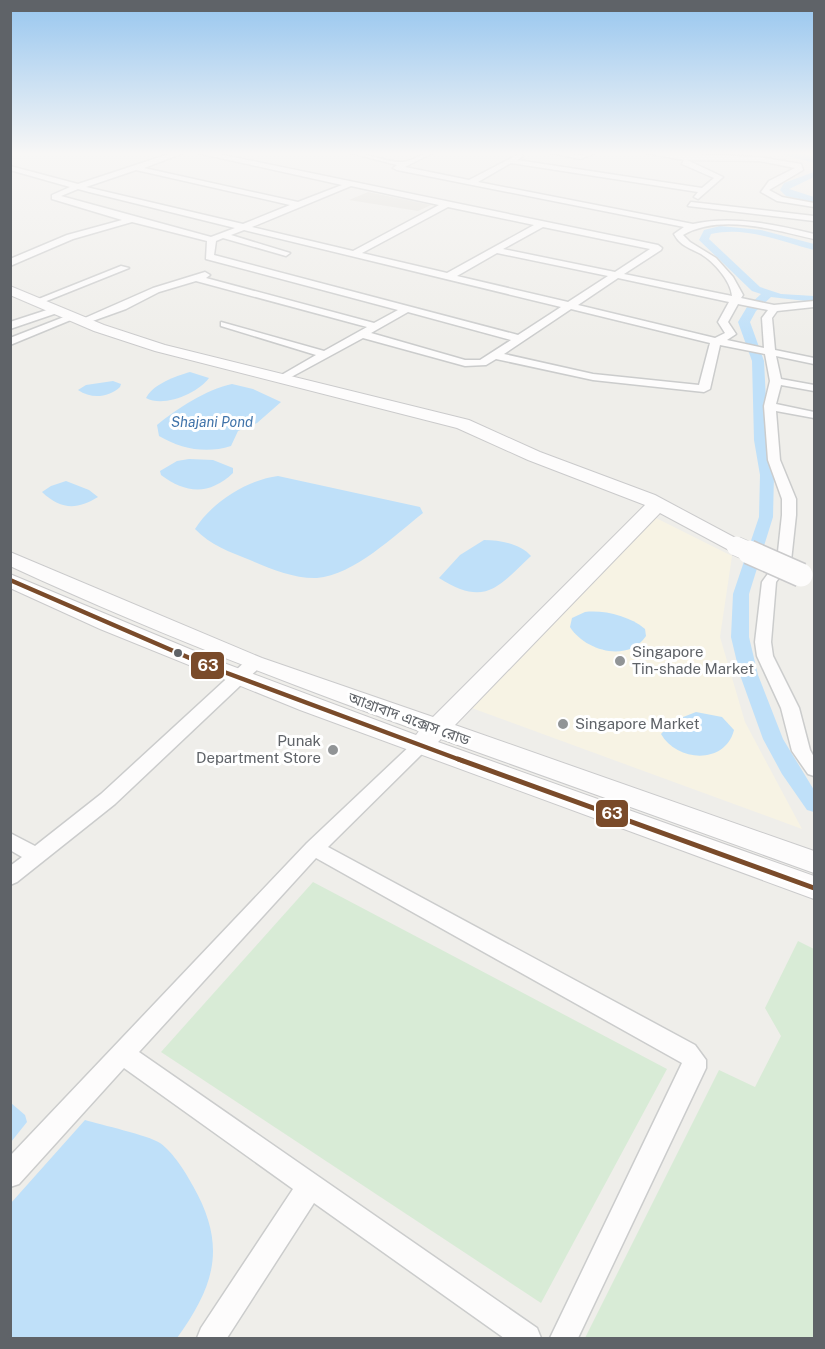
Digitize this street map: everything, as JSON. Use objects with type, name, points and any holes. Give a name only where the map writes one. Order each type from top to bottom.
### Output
[{"type":"street","points":[[114,215],[212,240],[273,215]]},
{"type":"street","points":[[193,215],[733,345],[814,360]]},
{"type":"street","points":[[354,254],[427,215]]},
{"type":"street","points":[[362,334],[465,363],[482,363],[618,277],[652,244],[498,215]]},
{"type":"street","points":[[633,215],[692,226]]},
{"type":"street","points":[[662,234],[681,215]]},
{"type":"street","points":[[781,215],[814,219]]},
{"type":"street","points":[[10,263],[70,237],[130,220]]},
{"type":"street","points":[[716,341],[731,334],[723,322],[738,295],[730,278],[709,255],[678,237],[682,229],[716,223],[750,225],[786,229],[814,237]]},
{"type":"street","points":[[448,277],[541,224]]},
{"type":"street","points":[[224,235],[232,240],[286,253]]},
{"type":"street","points":[[212,240],[209,258],[521,339]]},
{"type":"street","points":[[495,250],[770,308],[814,304]]},
{"type":"street","points":[[10,342],[122,307],[156,290],[196,278],[229,264]]},
{"type":"street","points":[[36,302],[124,268]]},
{"type":"street","points":[[196,278],[375,326]]},
{"type":"street","points":[[10,290],[78,319],[160,348],[451,420],[534,456],[618,486],[736,546],[808,578]]},
{"type":"street","points":[[770,308],[767,318],[767,352],[776,381],[771,406],[774,460],[787,493],[789,515],[784,561],[770,582],[763,642],[765,656],[790,708],[801,752],[814,770]]},
{"type":"street","points":[[282,379],[406,309]]},
{"type":"street","points":[[10,326],[56,310]]},
{"type":"street","points":[[225,324],[326,355]]},
{"type":"street","points":[[495,356],[593,377],[704,389],[716,341]]},
{"type":"street","points":[[776,381],[814,388]]},
{"type":"street","points":[[771,406],[814,415]]},
{"type":"street","points":[[10,1175],[121,1053],[315,848],[657,505]]},
{"type":"street","name":"আগ্রাবাদ এক্সেস রোড","points":[[10,558],[246,671]]},
{"type":"street","name":"আগ্রাবাদ এক্সেস রোড","points":[[10,580],[81,613],[427,738],[772,859],[814,862]]},
{"type":"street","points":[[10,877],[108,799],[246,671]]},
{"type":"street","points":[[10,840],[36,856]]},
{"type":"street","points":[[315,848],[687,1052],[694,1060],[694,1068],[564,1338]]},
{"type":"street","points":[[772,859],[814,888]]},
{"type":"street","points":[[121,1053],[526,1338]]},
{"type":"street","points":[[211,1338],[310,1186]]},
{"type":"shaded area","name":"Singapore Tin-shade Market","points":[[654,517],[732,556],[720,637],[745,722],[802,829],[469,707]]},
{"type":"green space","points":[[313,882],[667,1069],[541,1303],[161,1052]]},
{"type":"green space","points":[[798,941],[814,949],[814,1338],[585,1338],[719,1070],[755,1087],[781,1036],[765,1008]]},
{"type":"water","points":[[190,372],[209,378],[189,394],[171,400],[153,401],[146,398],[159,385]]},
{"type":"water","points":[[113,381],[121,384],[120,387],[105,395],[88,395],[78,390],[86,385]]},
{"type":"water","name":"Shajani Pond","points":[[232,384],[253,389],[281,402],[257,423],[238,431],[231,446],[212,450],[194,449],[159,436],[157,425],[174,412],[202,395]]},
{"type":"water","points":[[213,460],[233,468],[233,473],[216,485],[198,489],[180,486],[161,475],[160,471],[177,461]]},
{"type":"water","points":[[278,476],[420,507],[423,513],[359,562],[345,570],[317,578],[292,575],[266,567],[221,547],[195,529],[211,510],[231,494],[254,482]]},
{"type":"water","points":[[66,481],[89,490],[98,497],[83,504],[69,506],[56,502],[42,492]]},
{"type":"water","points":[[484,540],[522,548],[531,556],[509,577],[490,590],[468,591],[439,578],[460,555]]},
{"type":"water","points":[[585,612],[609,613],[624,617],[645,629],[646,636],[629,649],[607,651],[596,648],[577,635],[570,627],[572,618]]},
{"type":"water","points":[[696,712],[722,717],[734,730],[729,741],[721,749],[700,756],[689,754],[668,743],[661,734],[673,721]]},
{"type":"water","points":[[11,1103],[25,1115],[27,1122],[11,1142]]},
{"type":"water","points":[[85,1120],[160,1143],[183,1169],[204,1208],[213,1246],[212,1265],[200,1300],[177,1338],[11,1338],[11,1203]]},
{"type":"waterway","points":[[814,247],[761,232],[734,229],[707,232],[704,240],[756,289],[780,297],[814,299]]},
{"type":"waterway","points":[[768,294],[751,309],[744,322],[758,361],[761,440],[767,475],[766,517],[741,594],[740,637],[749,675],[773,739],[789,769],[814,805]]},
{"type":"transit line","name":"63","points":[[10,580],[208,666],[409,742],[814,888]]},
{"type":"place","name":"Singapore Tin-shade Market","points":[[620,661]]},
{"type":"place","name":"Singapore Market","points":[[563,724]]},
{"type":"place","name":"Punak Department Store","points":[[333,750]]}]
